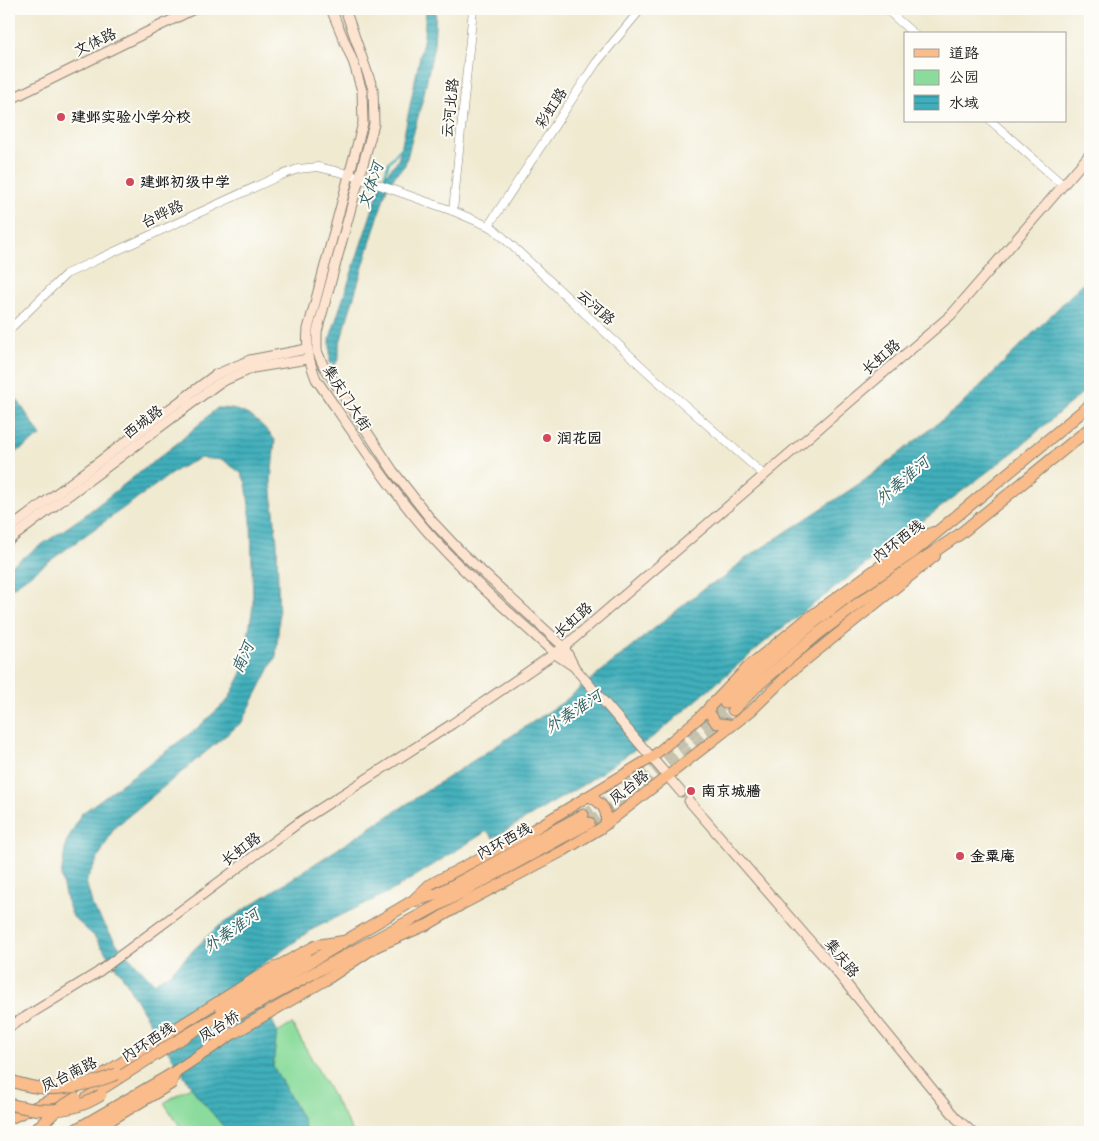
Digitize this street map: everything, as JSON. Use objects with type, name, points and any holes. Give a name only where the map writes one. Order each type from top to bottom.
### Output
[{"type":"highway","name":"内环西线","points":[[1090,404],[912,553],[855,591],[812,624],[750,678],[729,706],[859,603],[960,534],[1090,428]]},
{"type":"highway","name":"内环西线","points":[[31,1132],[282,975],[345,941],[410,902],[437,894],[586,819],[421,915]]},
{"type":"highway","points":[[373,948],[421,915]]},
{"type":"highway","points":[[9,1104],[41,1110],[64,1109],[85,1105],[158,1058],[421,915]]},
{"type":"highway","name":"凤台路","points":[[278,1008],[373,948]]},
{"type":"highway","points":[[31,1132],[57,1110],[117,1074],[141,1054],[282,975]]},
{"type":"highway","name":"凤台桥","points":[[72,1132],[278,1008]]},
{"type":"highway","points":[[9,1080],[29,1087],[60,1089],[92,1084],[117,1074]]},
{"type":"main road","name":"文体路","points":[[9,100],[194,9]]},
{"type":"main road","name":"集庆门大街","points":[[330,9],[354,64],[362,91],[363,123],[310,322],[307,349],[308,359],[316,379],[336,408],[403,502],[441,546],[555,654],[577,670]]},
{"type":"main road","name":"集庆门大街","points":[[345,9],[373,89],[374,124],[317,332],[317,351],[323,365],[393,471],[432,521],[462,553],[564,647],[577,670],[668,776]]},
{"type":"main road","name":"长虹路","points":[[9,1027],[97,974],[301,821],[452,724],[564,647],[951,315],[1090,154]]},
{"type":"main road","name":"西城路","points":[[9,529],[215,375],[250,360],[307,349]]},
{"type":"main road","name":"西城路","points":[[9,540],[219,382],[253,368],[308,359]]},
{"type":"main road","name":"凤台路","points":[[410,902],[429,885],[590,797],[651,758],[700,717],[750,665],[848,586],[910,544],[939,529]]},
{"type":"main road","name":"凤台路","points":[[373,948],[429,924],[461,904],[563,851],[605,825],[732,725],[793,670],[919,570],[960,534]]},
{"type":"main road","points":[[710,705],[709,712],[716,724],[732,725]]},
{"type":"main road","points":[[668,776],[681,792]]},
{"type":"main road","points":[[590,797],[600,802],[605,809],[605,825]]},
{"type":"main road","name":"集庆路","points":[[689,801],[824,956],[956,1118],[972,1132]]},
{"type":"main road","name":"凤台南路","points":[[9,1119],[94,1080],[129,1060],[138,1051],[259,976],[317,945],[345,941]]},
{"type":"main road","points":[[91,1132],[171,1084],[176,1071]]},
{"type":"street","name":"云河北路","points":[[453,211],[473,9]]},
{"type":"street","name":"彩虹路","points":[[489,226],[596,63],[640,9]]},
{"type":"street","points":[[886,9],[912,32]]},
{"type":"street","points":[[992,122],[1063,185]]},
{"type":"street","name":"台晔路","points":[[9,330],[66,274],[181,220],[298,169],[318,167],[372,182]]},
{"type":"street","name":"云河路","points":[[372,182],[489,226],[651,376],[764,475]]},
{"type":"green space","points":[[292,1024],[353,1132],[184,1132],[164,1103]]},
{"type":"water","points":[[426,9],[436,9],[434,45],[424,94],[405,165],[388,184],[339,346],[339,358],[335,365],[330,363],[330,338],[383,178],[398,160],[401,150],[424,36]]},
{"type":"water","name":"外秦淮河","points":[[1090,276],[1090,386],[1016,450],[773,635],[657,734],[586,783],[493,838],[487,831],[395,889],[313,929],[250,973],[277,1031],[273,1066],[303,1120],[306,1132],[228,1132],[196,1094],[141,1009],[125,980],[94,936],[73,917],[66,899],[61,877],[66,843],[81,814],[196,729],[228,700],[242,673],[253,606],[251,520],[246,483],[241,473],[223,460],[200,458],[178,469],[9,590],[9,567],[81,518],[180,441],[217,408],[235,410],[250,416],[263,426],[275,440],[271,481],[277,543],[279,623],[276,656],[242,722],[114,828],[86,881],[93,907],[117,944],[154,983],[171,972],[216,928],[562,703],[707,586],[724,578],[742,561],[865,480],[961,405]]},
{"type":"water","points":[[9,387],[41,436],[9,457]]},
{"type":"waterway","name":"文体河","points":[[382,183],[389,162],[401,148]]},
{"type":"tunnel","points":[[583,815],[628,787],[677,748],[725,703]]},
{"type":"tunnel","points":[[589,823],[649,783],[686,755],[733,710]]},
{"type":"place","name":"建邺实验小学分校","points":[[61,117]]},
{"type":"place","name":"建邺初级中学","points":[[130,182]]},
{"type":"place","name":"润花园","points":[[547,438]]},
{"type":"place","name":"南京城牆","points":[[691,791]]},
{"type":"place","name":"金粟庵","points":[[960,856]]},
{"type":"water label","name":"南河","points":[[242,657]]}]
